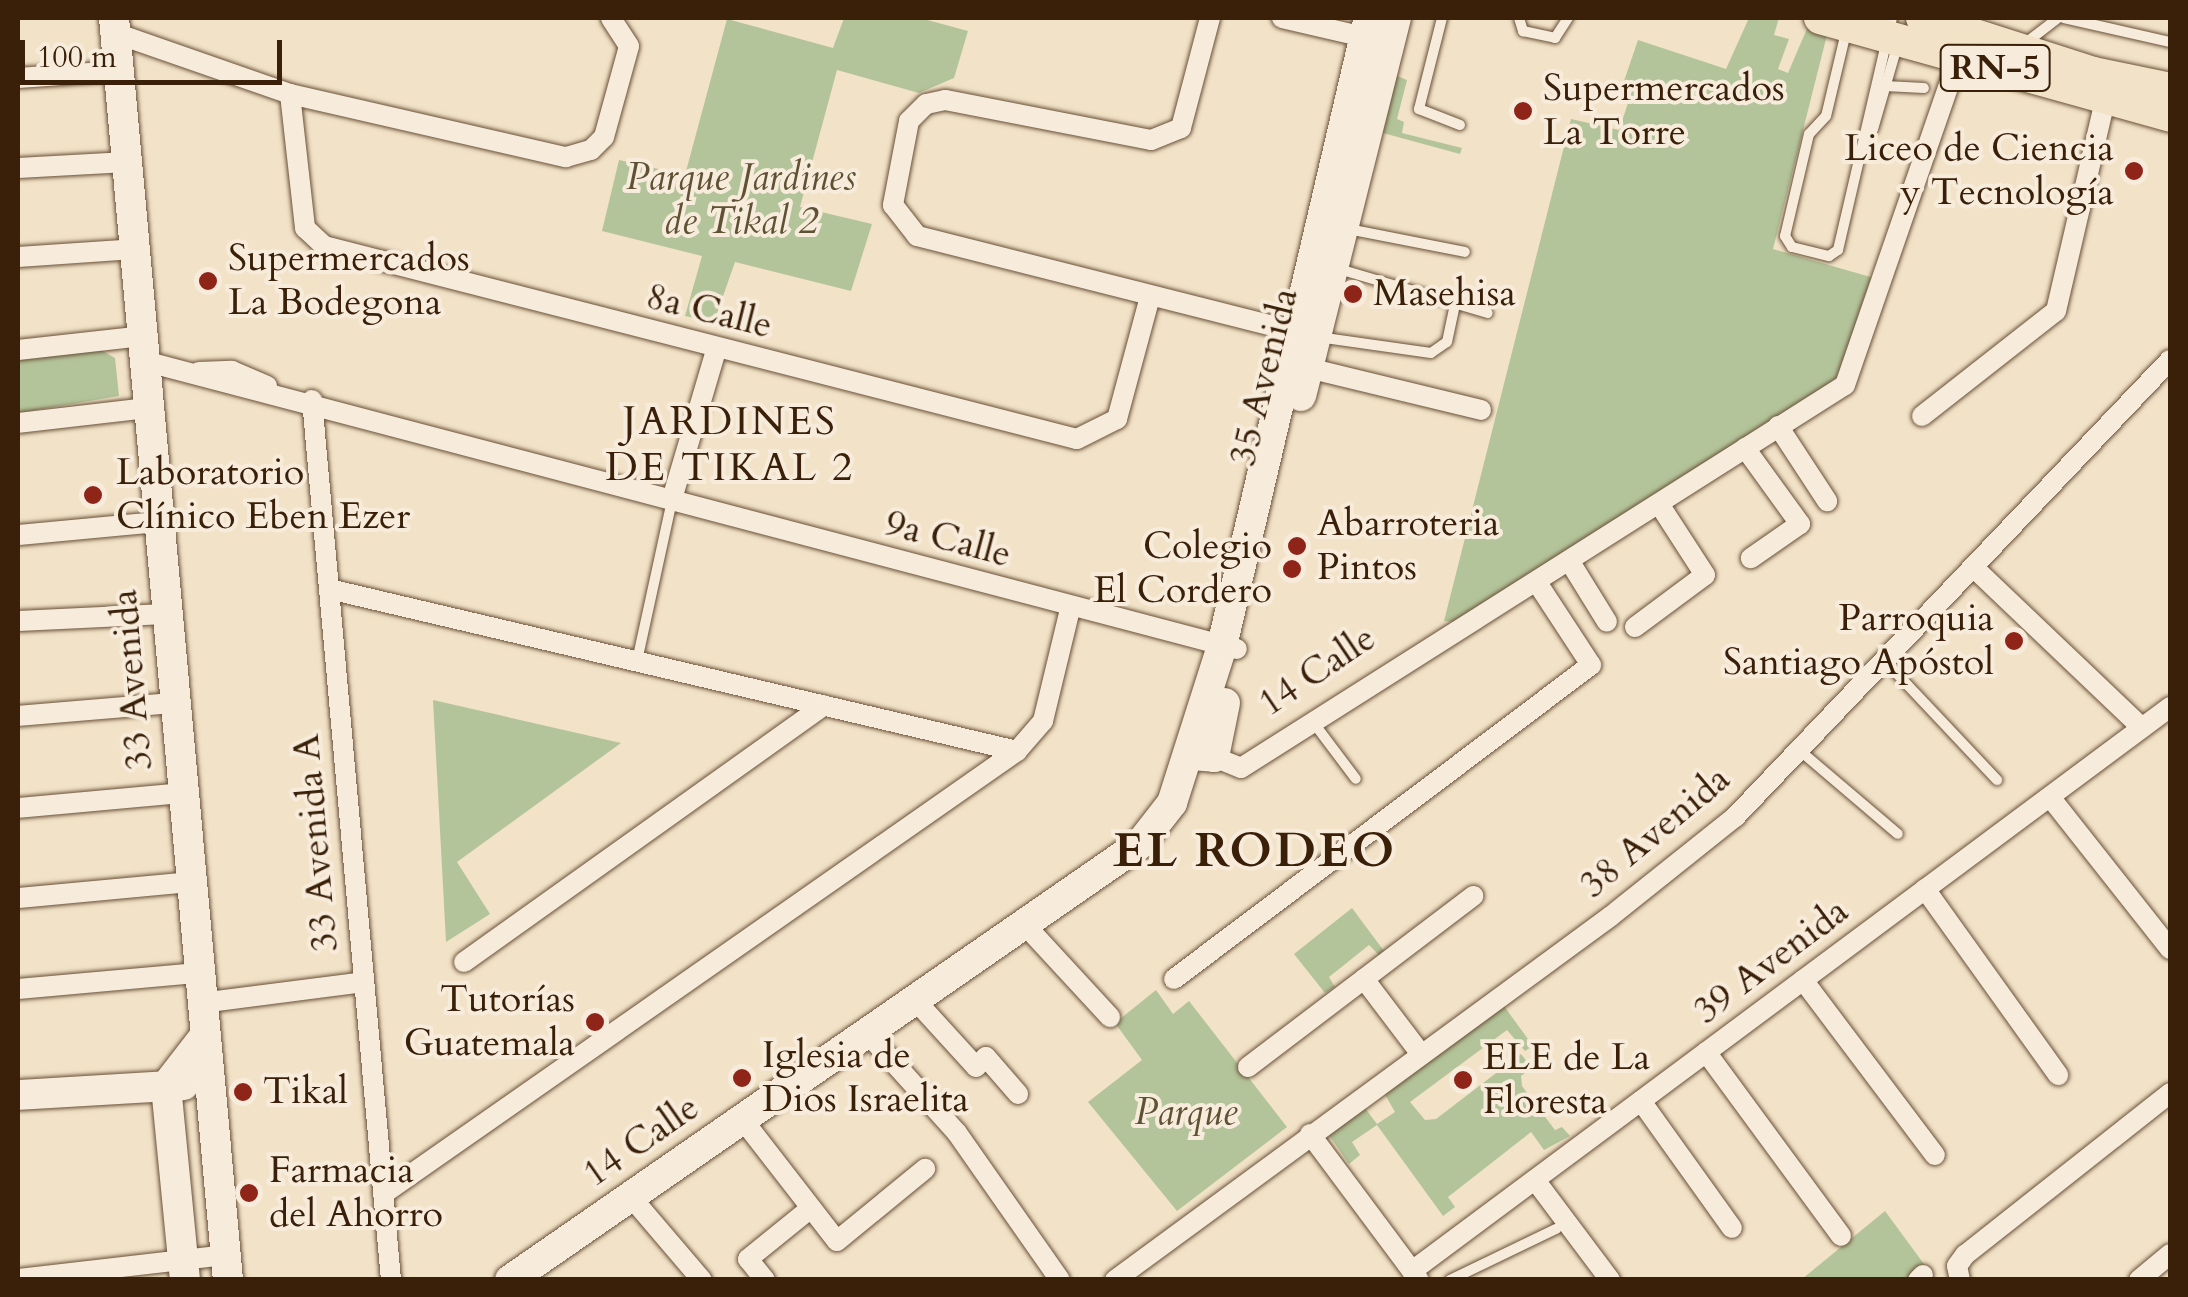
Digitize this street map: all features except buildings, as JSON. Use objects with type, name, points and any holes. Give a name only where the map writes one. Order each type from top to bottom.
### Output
[{"type":"main road","name":"RN-5","points":[[1922,18],[2106,100],[2170,116]]},
{"type":"main road","name":"RN-5","points":[[1839,20],[1893,32],[1954,34],[2170,89]]},
{"type":"street","points":[[1210,18],[1181,128],[1151,140],[945,100],[926,104],[910,121],[893,205],[917,236],[1306,334]]},
{"type":"street","points":[[1282,18],[1379,29]]},
{"type":"street","points":[[114,25],[290,94],[566,156],[591,150],[604,138],[629,46],[615,21]]},
{"type":"street","name":"33 Avenida","points":[[114,25],[227,1267]]},
{"type":"street","name":"35 Avenida","points":[[1229,648],[1308,368],[1306,334],[1333,268],[1379,29]]},
{"type":"street","name":"35 Avenida","points":[[1203,756],[1379,29]]},
{"type":"street","name":"14 Calle","points":[[510,1280],[1140,844],[1203,756],[1242,768],[1435,640],[1464,631],[1538,584],[1848,380],[1954,34]]},
{"type":"street","points":[[18,78],[118,71]]},
{"type":"street","name":"8a Calle","points":[[290,94],[304,228],[324,246],[716,350],[1077,439],[1117,419],[1150,297]]},
{"type":"street","points":[[1922,416],[2056,311],[2106,100]]},
{"type":"street","points":[[18,168],[126,162]]},
{"type":"street","points":[[18,257],[134,249]]},
{"type":"street","name":"9a Calle","points":[[18,350],[143,348],[226,388],[302,398],[1070,609],[1229,648]]},
{"type":"street","points":[[672,499],[716,350]]},
{"type":"street","name":"38 Avenida","points":[[1115,1280],[1736,817],[2170,360]]},
{"type":"street","points":[[1308,368],[1481,410]]},
{"type":"street","name":"33 Avenida A","points":[[302,398],[328,589],[391,1280]]},
{"type":"street","points":[[18,423],[148,408]]},
{"type":"street","points":[[1778,426],[1827,501]]},
{"type":"street","points":[[1745,448],[1800,524],[1752,558]]},
{"type":"street","points":[[1635,627],[1705,574],[1659,504]]},
{"type":"street","points":[[18,535],[158,522]]},
{"type":"street","points":[[1570,562],[1608,622]]},
{"type":"street","points":[[1973,567],[2142,728]]},
{"type":"street","points":[[1174,980],[1591,666],[1538,584]]},
{"type":"street","points":[[328,589],[1016,751]]},
{"type":"street","points":[[383,1194],[1016,751],[1044,722],[1070,609]]},
{"type":"street","points":[[18,621],[166,614]]},
{"type":"street","points":[[18,716],[174,703]]},
{"type":"street","points":[[464,962],[824,705]]},
{"type":"street","name":"39 Avenida","points":[[1416,1275],[1535,1180],[2170,707]]},
{"type":"street","points":[[18,808],[182,793]]},
{"type":"street","points":[[2050,797],[2170,949]]},
{"type":"street","points":[[18,898],[190,882]]},
{"type":"street","points":[[1925,890],[2058,1074]]},
{"type":"street","points":[[1248,1067],[1473,896]]},
{"type":"street","points":[[1026,926],[1110,1017]]},
{"type":"street","points":[[1364,979],[1422,1054]]},
{"type":"street","points":[[1803,980],[1935,1155]]},
{"type":"street","points":[[18,989],[364,982]]},
{"type":"street","points":[[916,1001],[976,1067],[986,1057],[1018,1094]]},
{"type":"street","points":[[868,1034],[956,1134],[1060,1280]]},
{"type":"street","points":[[183,1270],[166,1086],[204,1037]]},
{"type":"street","points":[[1706,1052],[1841,1236]]},
{"type":"street","points":[[18,1095],[208,1082]]},
{"type":"street","points":[[1959,1273],[2170,1093]]},
{"type":"street","points":[[1640,1101],[1732,1228]]},
{"type":"street","points":[[743,1120],[837,1241],[925,1169]]},
{"type":"street","points":[[1310,1134],[1416,1275]]},
{"type":"street","points":[[1535,1180],[1610,1280]]},
{"type":"street","points":[[630,1197],[702,1280]]},
{"type":"street","points":[[765,1280],[748,1259],[811,1208]]},
{"type":"street","points":[[2138,1280],[2170,1254]]},
{"type":"street","points":[[18,1278],[227,1267]]},
{"type":"lane","points":[[1442,18],[1419,109],[1460,124]]},
{"type":"lane","points":[[1519,18],[1524,31],[1555,38],[1568,18]]},
{"type":"lane","points":[[2019,49],[2061,18],[2170,42]]},
{"type":"lane","points":[[1839,20],[1826,116],[1809,134],[1786,236],[1792,247],[1828,256],[1838,250],[1893,32]]},
{"type":"lane","points":[[1873,129],[1885,86],[1893,32]]},
{"type":"lane","points":[[1885,86],[1924,88]]},
{"type":"lane","points":[[1342,228],[1465,252]]},
{"type":"lane","points":[[1333,268],[1488,313]]},
{"type":"lane","points":[[1306,334],[1431,353],[1447,342],[1456,304]]},
{"type":"lane","points":[[636,661],[672,499]]},
{"type":"lane","points":[[1884,660],[1997,780]]},
{"type":"lane","points":[[1312,722],[1356,779]]},
{"type":"lane","points":[[1798,748],[1898,834]]},
{"type":"lane","points":[[1450,1280],[1556,1229]]},
{"type":"green space","name":"Parque Jardines de Tikal 2","points":[[844,18],[920,18],[968,31],[954,78],[919,93],[837,70],[800,207],[872,224],[851,291],[735,262],[714,322],[685,316],[702,256],[602,231],[619,160],[685,175],[727,19],[833,48]]},
{"type":"green space","points":[[1749,18],[1779,18],[1774,35],[1789,39],[1778,69],[1788,73],[1809,24],[1828,31],[1773,249],[1874,278],[1840,376],[1465,623],[1444,621],[1571,119],[1619,130],[1634,85],[1624,81],[1638,40],[1726,69]]},
{"type":"green space","points":[[1397,76],[1407,80],[1397,119],[1404,122],[1402,133],[1462,148],[1460,154],[1383,133]]},
{"type":"green space","points":[[101,350],[115,358],[119,396],[18,413],[18,358]]},
{"type":"green space","points":[[433,700],[621,743],[457,862],[490,914],[446,942]]},
{"type":"green space","points":[[1352,908],[1384,951],[1380,956],[1369,945],[1329,977],[1335,987],[1325,993],[1294,954]]},
{"type":"green space","name":"Parque","points":[[1156,990],[1173,1014],[1189,1001],[1287,1127],[1177,1211],[1088,1102],[1142,1060],[1115,1023]]},
{"type":"green space","name":"ELE de La Floresta","points":[[1504,1006],[1533,1046],[1525,1051],[1507,1030],[1410,1102],[1425,1120],[1436,1119],[1521,1054],[1532,1068],[1521,1076],[1522,1086],[1555,1130],[1562,1127],[1570,1136],[1544,1150],[1531,1132],[1448,1197],[1455,1207],[1443,1216],[1377,1125],[1352,1142],[1360,1155],[1349,1164],[1329,1135],[1365,1108],[1377,1124],[1395,1112],[1384,1093]]},
{"type":"green space","points":[[1885,1211],[1935,1279],[1802,1279]]},
{"type":"place","name":"Supermercados La Torre","points":[[1523,111]]},
{"type":"place","name":"Liceo de Ciencia y Tecnología","points":[[2134,171]]},
{"type":"place","name":"Supermercados La Bodegona","points":[[208,281]]},
{"type":"place","name":"Masehisa","points":[[1353,294]]},
{"type":"place","name":"Laboratorio Clínico Eben Ezer","points":[[93,495]]},
{"type":"place","name":"Abarroteria Pintos","points":[[1297,546]]},
{"type":"place","name":"Colegio El Cordero","points":[[1292,569]]},
{"type":"place","name":"Parroquia Santiago Apóstol","points":[[2014,641]]},
{"type":"place","name":"Tutorías Guatemala","points":[[595,1022]]},
{"type":"place","name":"Iglesia de Dios Israelita","points":[[742,1078]]},
{"type":"place","name":"ELE de La Floresta","points":[[1463,1080]]},
{"type":"place","name":"Tikal","points":[[243,1092]]},
{"type":"place","name":"Farmacia del Ahorro","points":[[249,1193]]},
{"type":"district","name":"JARDINES DE TIKAL 2","points":[[730,445]]},
{"type":"district","name":"EL RODEO","points":[[1255,851]]}]
